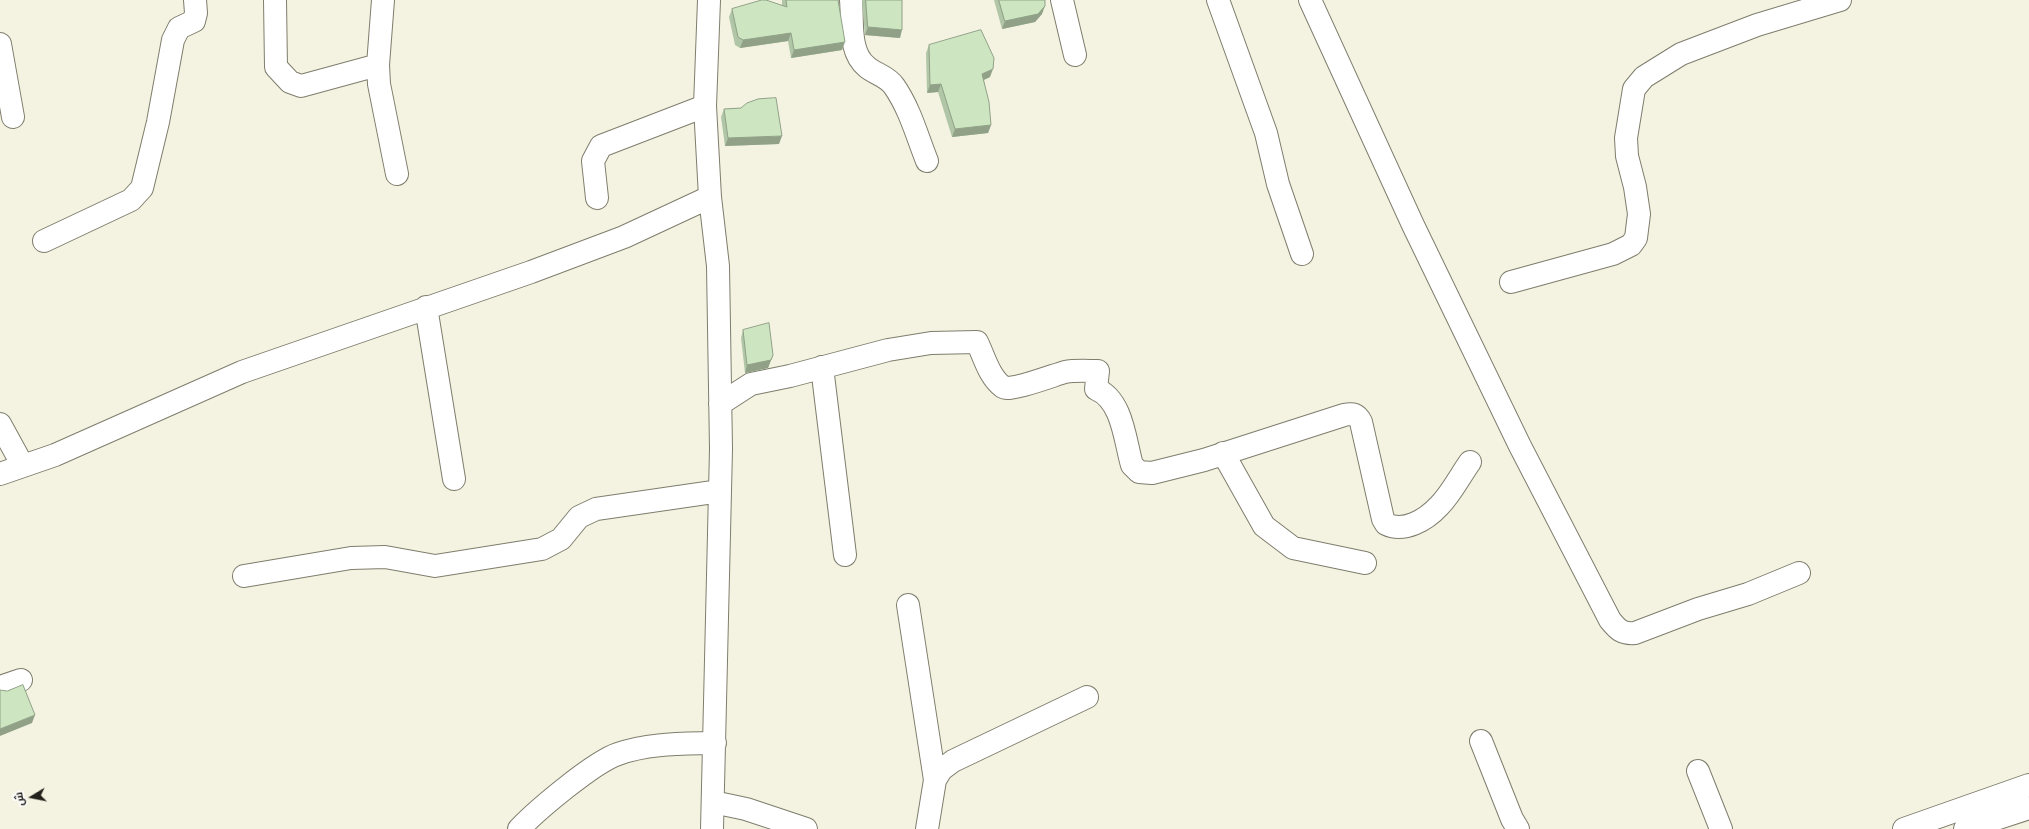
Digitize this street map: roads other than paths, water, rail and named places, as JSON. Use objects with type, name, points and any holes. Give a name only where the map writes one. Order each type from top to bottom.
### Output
[{"type":"street","points":[[44,241],[131,200],[142,188],[158,122],[173,40],[179,28],[194,21],[196,13],[195,0]]},
{"type":"street","points":[[275,0],[276,67],[290,82],[301,86],[378,65]]},
{"type":"street","points":[[383,0],[378,65],[379,84],[397,174]]},
{"type":"street","points":[[709,0],[705,106],[710,197],[718,266],[720,404],[720,491],[712,829]]},
{"type":"street","points":[[851,0],[852,34],[860,59],[867,67],[893,84],[905,104],[927,161]]},
{"type":"street","points":[[1062,0],[1075,55]]},
{"type":"street","points":[[1218,0],[1266,133],[1278,184],[1302,254]]},
{"type":"street","points":[[1310,0],[1413,225],[1517,439],[1610,620],[1618,630],[1625,634],[1634,633],[1698,609],[1748,594],[1799,573]]},
{"type":"street","points":[[1511,282],[1613,254],[1631,245],[1636,238],[1639,214],[1635,187],[1627,156],[1626,138],[1634,89],[1644,77],[1681,54],[1757,26],[1840,0]]},
{"type":"street","points":[[0,44],[13,116]]},
{"type":"street","points":[[597,198],[593,161],[601,146],[705,106]]},
{"type":"street","points":[[0,474],[132,422],[242,372],[426,307],[531,272],[624,237],[710,197]]},
{"type":"street","points":[[426,307],[454,479]]},
{"type":"street","points":[[720,404],[751,384],[888,350],[931,343],[977,342],[988,368],[1003,387],[1006,388],[1015,387],[1065,372],[1098,371],[1096,389],[1101,391],[1114,405],[1120,417],[1132,465],[1139,472],[1152,473],[1224,453],[1344,415],[1354,414],[1361,422],[1383,518],[1386,524],[1400,528],[1420,521],[1440,506],[1470,462]]},
{"type":"street","points":[[822,367],[845,555]]},
{"type":"street","points":[[0,424],[22,466]]},
{"type":"street","points":[[1224,453],[1264,526],[1294,548],[1365,563]]},
{"type":"street","points":[[244,576],[351,558],[385,557],[435,566],[542,548],[561,539],[579,517],[591,511],[720,491]]},
{"type":"street","points":[[908,605],[935,780],[927,829]]},
{"type":"street","points":[[0,687],[21,680]]},
{"type":"street","points":[[935,780],[941,770],[953,761],[1087,697]]},
{"type":"street","points":[[1481,740],[1512,819],[1518,829]]},
{"type":"street","points":[[519,829],[529,818],[591,769],[617,754],[661,745],[714,743]]},
{"type":"street","points":[[1698,771],[1721,829]]},
{"type":"street","points":[[1904,829],[2029,785]]},
{"type":"street","points":[[713,802],[746,809],[806,829]]},
{"type":"street","points":[[1965,829],[2029,808]]}]
